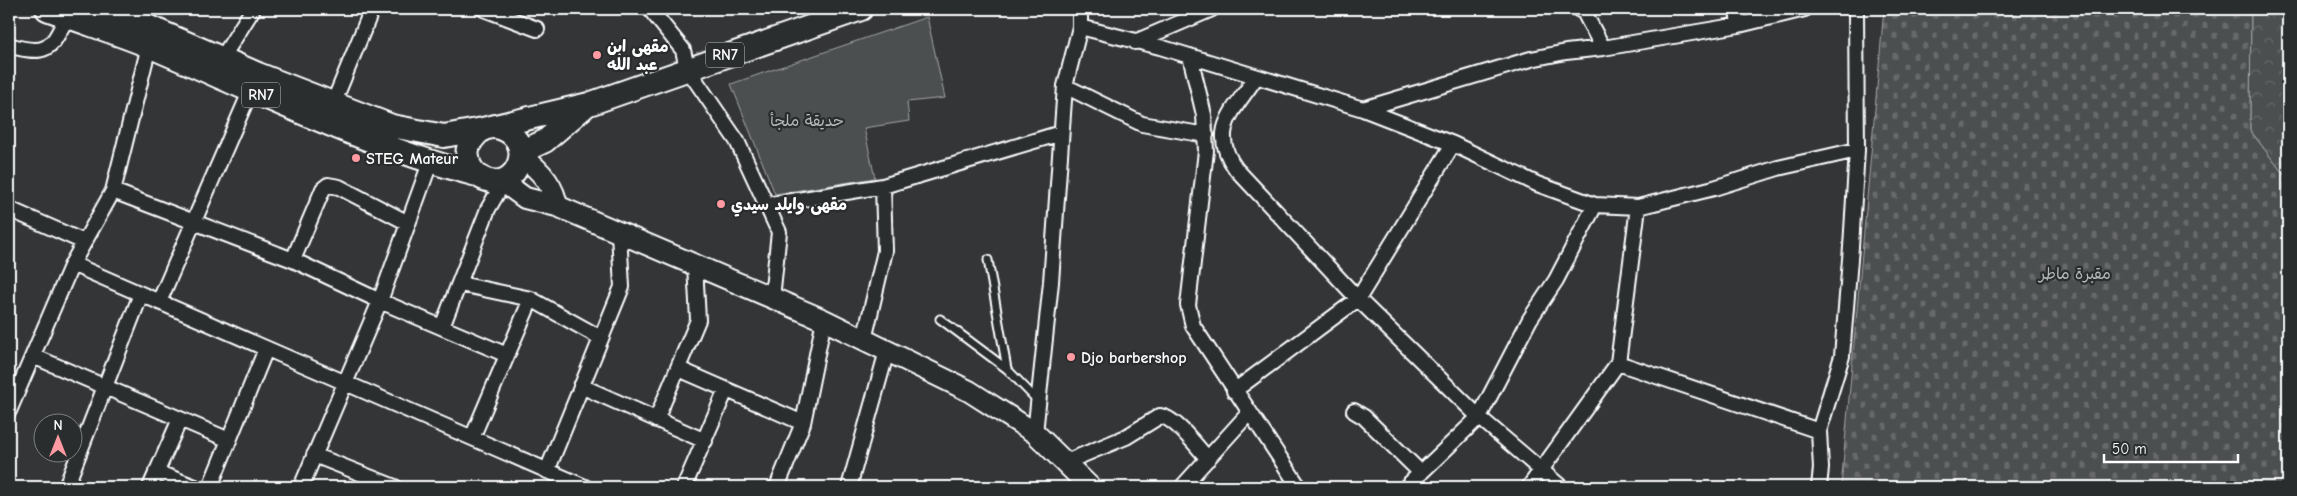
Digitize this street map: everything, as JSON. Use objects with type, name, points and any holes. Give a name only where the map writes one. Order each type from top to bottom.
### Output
[{"type":"main road","name":"RN7","points":[[254,82],[333,104],[392,126],[444,136],[490,128],[589,104],[687,68],[861,9]]},
{"type":"main road","name":"RN7","points":[[62,11],[149,46],[217,66]]},
{"type":"main road","name":"RN7","points":[[123,11],[217,66],[430,163],[477,175],[487,180],[504,183]]},
{"type":"main road","name":"RN7","points":[[521,154],[545,141],[589,104]]},
{"type":"main road","points":[[477,175],[470,166],[468,150],[474,136],[490,128],[504,129],[516,138],[521,154],[551,186],[557,206]]},
{"type":"main road","points":[[521,154],[514,172],[504,183],[525,198],[557,206],[824,320],[969,392],[1035,433],[1090,487]]},
{"type":"street","points":[[217,66],[253,9]]},
{"type":"street","points":[[333,104],[372,9]]},
{"type":"street","points":[[484,9],[537,29]]},
{"type":"street","points":[[650,9],[683,50],[687,68],[737,141],[768,204],[779,232],[772,298]]},
{"type":"street","points":[[1035,433],[1052,282],[1065,86],[1080,27],[1080,9]]},
{"type":"street","points":[[1135,42],[1212,9]]},
{"type":"street","points":[[1737,9],[1740,25]]},
{"type":"street","points":[[1363,109],[1531,59],[1740,25],[1805,9]]},
{"type":"street","points":[[1819,487],[1821,468],[1818,431],[1842,356],[1857,150],[1856,9]]},
{"type":"street","points":[[1582,10],[1603,48]]},
{"type":"street","points":[[9,45],[29,50],[51,46],[58,38],[62,11]]},
{"type":"street","points":[[1080,27],[1160,47],[1363,109],[1453,144],[1537,184],[1595,205],[1638,207],[1714,188],[1778,168],[1857,150]]},
{"type":"street","points":[[9,411],[72,264],[113,191],[149,46]]},
{"type":"street","points":[[1190,56],[1200,95],[1206,136],[1206,152],[1188,310],[1192,326],[1299,487]]},
{"type":"street","points":[[1256,77],[1224,128],[1222,143],[1224,151],[1236,169],[1358,299],[1479,417],[1560,487]]},
{"type":"street","points":[[159,302],[254,82]]},
{"type":"street","points":[[1065,86],[1142,124],[1206,136]]},
{"type":"street","points":[[768,204],[883,186],[1061,133]]},
{"type":"street","points":[[1234,391],[1358,299],[1453,144]]},
{"type":"street","points":[[1206,152],[1224,151]]},
{"type":"street","points":[[301,487],[380,301],[430,163]]},
{"type":"street","points":[[442,327],[488,209],[504,183]]},
{"type":"street","points":[[292,260],[323,189],[328,185],[339,187],[408,223]]},
{"type":"street","points":[[864,340],[885,251],[883,186]]},
{"type":"street","points":[[113,191],[292,260],[380,301],[507,355]]},
{"type":"street","points":[[1406,487],[1479,417],[1530,319],[1556,280],[1595,205]]},
{"type":"street","points":[[1529,487],[1540,469],[1618,363],[1638,207]]},
{"type":"street","points":[[9,209],[84,242]]},
{"type":"street","points":[[554,478],[581,386],[622,287],[619,233]]},
{"type":"street","points":[[72,264],[472,438],[554,478],[585,487]]},
{"type":"street","points":[[656,420],[698,320],[695,265]]},
{"type":"street","points":[[460,284],[531,299],[600,338]]},
{"type":"street","points":[[66,487],[103,386],[140,294]]},
{"type":"street","points":[[472,438],[531,299]]},
{"type":"street","points":[[777,487],[803,423],[824,320]]},
{"type":"street","points":[[210,487],[266,349]]},
{"type":"street","points":[[849,487],[887,352]]},
{"type":"street","points":[[33,356],[229,440]]},
{"type":"street","points":[[1618,363],[1818,431]]},
{"type":"street","points":[[679,369],[803,423]]},
{"type":"street","points":[[581,386],[705,441]]},
{"type":"street","points":[[684,487],[726,390]]},
{"type":"street","points":[[1354,411],[1364,417],[1421,473]]},
{"type":"street","points":[[1182,487],[1249,413]]},
{"type":"street","points":[[1066,462],[1126,437],[1160,416],[1167,417],[1208,459]]},
{"type":"street","points":[[150,487],[180,419]]},
{"type":"street","points":[[314,455],[394,487]]},
{"type":"street","points":[[156,472],[195,487]]},
{"type":"lane","points":[[988,260],[1007,369]]},
{"type":"lane","points":[[940,320],[1007,369],[1038,401]]},
{"type":"green space","name":"مقبرة ماطر","points":[[1884,9],[2251,9],[2250,130],[2288,180],[2288,487],[1841,487]]},
{"type":"green space","points":[[2251,9],[2288,9],[2288,180],[2250,130]]},
{"type":"green space","name":"حديقة ملجأ","points":[[927,17],[945,98],[907,102],[909,121],[864,128],[875,178],[775,194],[731,84]]},
{"type":"place","name":"مقهى ابن عبد الله","points":[[597,55]]},
{"type":"place","name":"STEG Mateur","points":[[356,158]]},
{"type":"place","name":"مقهى وايلد سيدي","points":[[721,204]]},
{"type":"place","name":"Djo barbershop","points":[[1071,357]]}]
